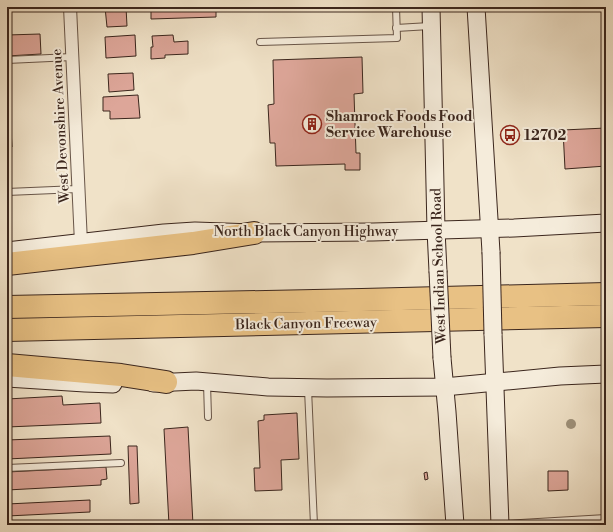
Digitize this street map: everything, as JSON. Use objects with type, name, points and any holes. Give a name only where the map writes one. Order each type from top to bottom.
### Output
[{"type":"highway","points":[[7,264],[193,243],[254,233]]},
{"type":"highway","points":[[7,294],[606,281]]},
{"type":"highway","points":[[7,307],[606,294]]},
{"type":"highway","name":"Black Canyon Freeway","points":[[7,330],[606,316]]},
{"type":"highway","points":[[7,365],[121,375],[166,382]]},
{"type":"main road","name":"West Indian School Road","points":[[431,7],[436,230],[442,358],[455,525]]},
{"type":"main road","points":[[476,7],[490,229],[500,524]]},
{"type":"main road","name":"North Black Canyon Highway","points":[[7,251],[164,233],[195,231],[254,233],[373,232],[490,229],[606,223]]},
{"type":"main road","points":[[7,378],[121,384],[196,381],[268,387],[444,387],[560,376],[606,374]]},
{"type":"street","name":"West Devonshire Avenue","points":[[70,7],[81,243]]},
{"type":"lane","points":[[259,8],[330,7]]},
{"type":"lane","points":[[260,42],[397,38],[396,7]]},
{"type":"lane","points":[[396,28],[431,26]]},
{"type":"lane","points":[[7,60],[72,57]]},
{"type":"lane","points":[[7,192],[78,189]]},
{"type":"lane","points":[[207,382],[208,417]]},
{"type":"lane","points":[[308,387],[314,525]]},
{"type":"lane","points":[[7,468],[121,463]]},
{"type":"lane","points":[[500,524],[606,518]]},
{"type":"building","points":[[7,7],[38,7],[7,8]]},
{"type":"building","points":[[105,7],[126,7],[127,26],[107,27]]},
{"type":"building","points":[[151,7],[216,7],[216,17],[151,19]]},
{"type":"building","points":[[562,7],[575,7],[575,9],[562,10]]},
{"type":"building","points":[[40,34],[41,54],[7,56],[7,35]]},
{"type":"building","points":[[135,35],[136,56],[106,58],[105,37]]},
{"type":"building","points":[[173,35],[174,42],[188,41],[188,54],[165,55],[165,58],[151,59],[151,47],[153,47],[152,36]]},
{"type":"building","name":"Shamrock Foods Food Service Warehouse","points":[[362,57],[363,93],[354,94],[356,153],[360,153],[360,170],[345,170],[345,164],[276,166],[275,143],[270,143],[268,105],[274,104],[273,60]]},
{"type":"building","points":[[133,73],[134,90],[109,92],[108,74]]},
{"type":"building","points":[[138,95],[140,118],[110,119],[110,111],[103,111],[103,97]]},
{"type":"building","points":[[606,128],[606,166],[565,169],[563,130]]},
{"type":"building","points":[[7,129],[11,129],[12,147],[7,147]]},
{"type":"building","points":[[510,131],[511,138],[508,138],[507,132]]},
{"type":"building","points":[[62,396],[63,405],[100,403],[101,423],[7,427],[7,399]]},
{"type":"building","points":[[297,413],[299,459],[281,460],[282,490],[255,491],[254,468],[260,468],[258,421],[264,420],[264,415]]},
{"type":"building","points":[[188,427],[193,525],[169,525],[164,429]]},
{"type":"building","points":[[110,436],[111,454],[7,459],[7,440]]},
{"type":"building","points":[[128,446],[137,446],[139,503],[130,504]]},
{"type":"building","points":[[106,467],[107,479],[101,480],[101,485],[7,490],[7,472]]},
{"type":"building","points":[[548,471],[568,471],[568,490],[548,491]]},
{"type":"building","points":[[427,472],[428,479],[425,480],[424,473]]},
{"type":"building","points":[[90,500],[90,512],[7,516],[7,504]]},
{"type":"place","name":"Shamrock Foods Food Service Warehouse","points":[[312,124]]},
{"type":"place","name":"12702","points":[[510,135]]}]
